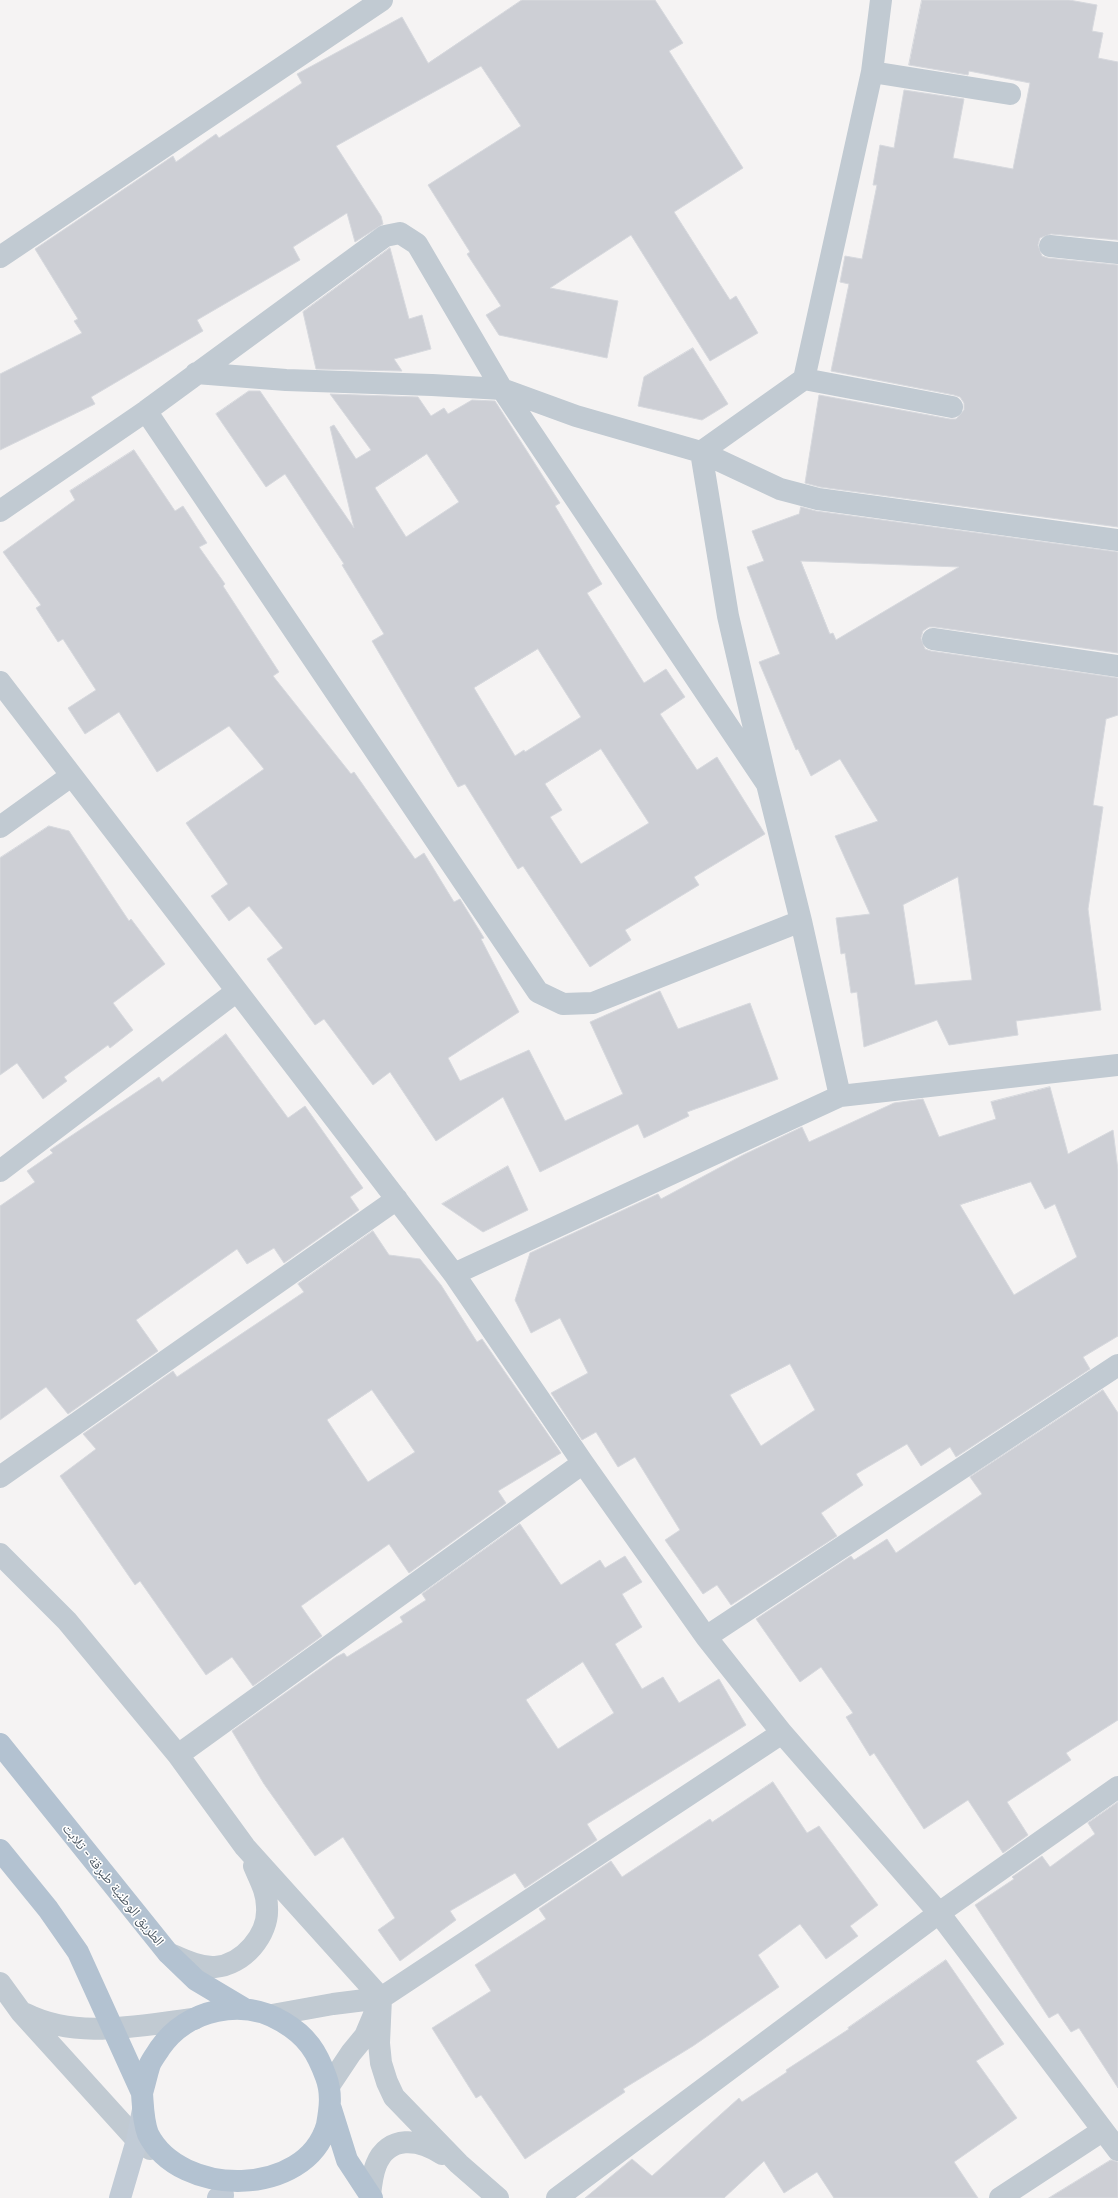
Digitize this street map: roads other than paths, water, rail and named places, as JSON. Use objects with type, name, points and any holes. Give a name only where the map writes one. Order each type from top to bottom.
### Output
[{"type":"main road","name":"الطريق الوطنية طبرقة - تلابت","points":[[0,1744],[168,1953],[196,1980],[243,2008]]},
{"type":"main road","points":[[0,1850],[48,1909],[78,1952],[113,2028],[143,2101],[148,2134],[160,2156],[177,2175],[198,2188],[228,2197],[262,2193],[288,2181],[310,2161],[324,2137],[330,2108],[329,2086],[319,2056],[299,2031],[272,2015],[243,2008],[218,2010],[194,2019],[168,2037],[151,2062],[143,2101]]},
{"type":"main road","points":[[330,2108],[347,2160],[371,2197]]},
{"type":"street","points":[[0,257],[382,0]]},
{"type":"street","points":[[701,452],[804,379],[872,72],[881,0]]},
{"type":"street","points":[[872,72],[1010,94]]},
{"type":"street","points":[[0,511],[146,411],[384,236],[400,233],[417,244],[502,389],[766,784]]},
{"type":"street","points":[[1050,246],[1118,253]]},
{"type":"street","points":[[196,373],[286,380],[502,389],[576,416],[701,452],[780,489],[818,499],[1118,540]]},
{"type":"street","points":[[804,379],[952,407]]},
{"type":"street","points":[[146,411],[538,992],[563,1004],[593,1003],[802,921]]},
{"type":"street","points":[[701,452],[728,616],[766,784],[802,921],[840,1096]]},
{"type":"street","points":[[933,639],[1118,666]]},
{"type":"street","points":[[0,682],[454,1274],[583,1463],[706,1636],[782,1733],[939,1913],[1118,2150]]},
{"type":"street","points":[[0,827],[71,776]]},
{"type":"street","points":[[0,1171],[236,991]]},
{"type":"street","points":[[454,1274],[840,1096],[1118,1065]]},
{"type":"street","points":[[0,1476],[396,1199]]},
{"type":"street","points":[[706,1636],[1118,1365]]},
{"type":"street","points":[[178,1755],[583,1463]]},
{"type":"street","points":[[0,1554],[67,1621],[178,1755],[245,1847],[381,1998],[381,2063],[394,2097],[459,2164],[498,2198]]},
{"type":"street","points":[[272,2015],[333,2004],[381,1998],[782,1733]]},
{"type":"street","points":[[557,2198],[939,1913],[1118,1787]]},
{"type":"street","points":[[168,1953],[191,1962],[214,1967],[224,1965],[242,1957],[255,1943],[264,1926],[268,1908],[265,1889],[245,1847]]},
{"type":"street","points":[[0,1983],[21,2012],[137,2140],[160,2156]]},
{"type":"street","points":[[329,2086],[351,2053],[365,2036],[381,1998]]},
{"type":"street","points":[[21,2012],[43,2023],[71,2028],[113,2028],[194,2019]]},
{"type":"street","points":[[120,2198],[137,2140],[143,2101]]},
{"type":"street","points":[[1000,2198],[1102,2130]]},
{"type":"street","points":[[371,2197],[376,2164],[388,2149],[399,2143],[412,2141],[424,2144],[459,2164]]}]
